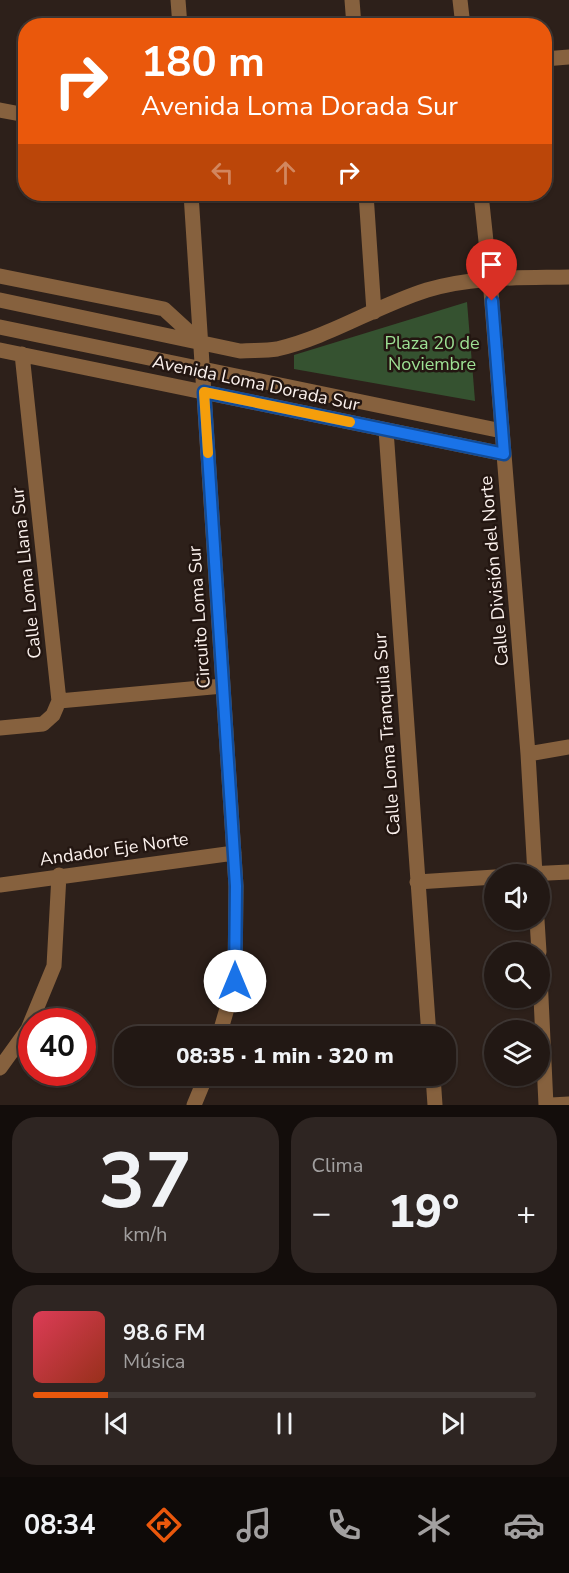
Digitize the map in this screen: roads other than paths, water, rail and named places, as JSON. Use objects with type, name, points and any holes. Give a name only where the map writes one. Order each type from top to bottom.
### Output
[{"type":"street","points":[[178,0],[179,18]]},
{"type":"street","points":[[352,0],[353,18]]},
{"type":"street","points":[[460,0],[462,18]]},
{"type":"street","points":[[552,58],[569,57]]},
{"type":"street","points":[[0,110],[18,113]]},
{"type":"street","name":"Circuito Loma Sur","points":[[190,201],[236,886],[235,981],[222,1026]]},
{"type":"street","points":[[366,201],[374,312]]},
{"type":"street","name":"Calle División del Norte","points":[[482,201],[528,754],[534,864]]},
{"type":"street","name":"Avenida Loma Dorada Sur","points":[[0,276],[164,309],[200,342]]},
{"type":"street","name":"Avenida Loma Dorada Sur","points":[[0,300],[240,351],[276,349],[427,291],[466,282],[490,279],[569,277]]},
{"type":"street","name":"Avenida Loma Dorada Sur","points":[[0,327],[502,431]]},
{"type":"street","name":"Avenida Loma Dorada Sur","points":[[0,350],[504,454]]},
{"type":"street","name":"Calle Loma Llana Sur","points":[[22,354],[56,708]]},
{"type":"street","name":"Calle Loma Tranquila Sur","points":[[386,430],[428,1026]]},
{"type":"street","points":[[0,728],[43,724],[56,708],[223,686]]},
{"type":"street","points":[[528,754],[569,747]]},
{"type":"street","name":"Andador Eje Norte","points":[[0,885],[59,875],[234,853]]},
{"type":"street","points":[[550,873],[569,872]]},
{"type":"street","points":[[0,1068],[28,1029],[54,966],[59,875]]},
{"type":"street","points":[[417,882],[484,878]]},
{"type":"street","points":[[542,1008],[549,1105],[569,1104]]},
{"type":"street","points":[[194,1105],[202,1086]]},
{"type":"street","points":[[434,1086],[435,1105]]},
{"type":"park label","name":"Plaza 20 de Noviembre","points":[[432,353]]}]
